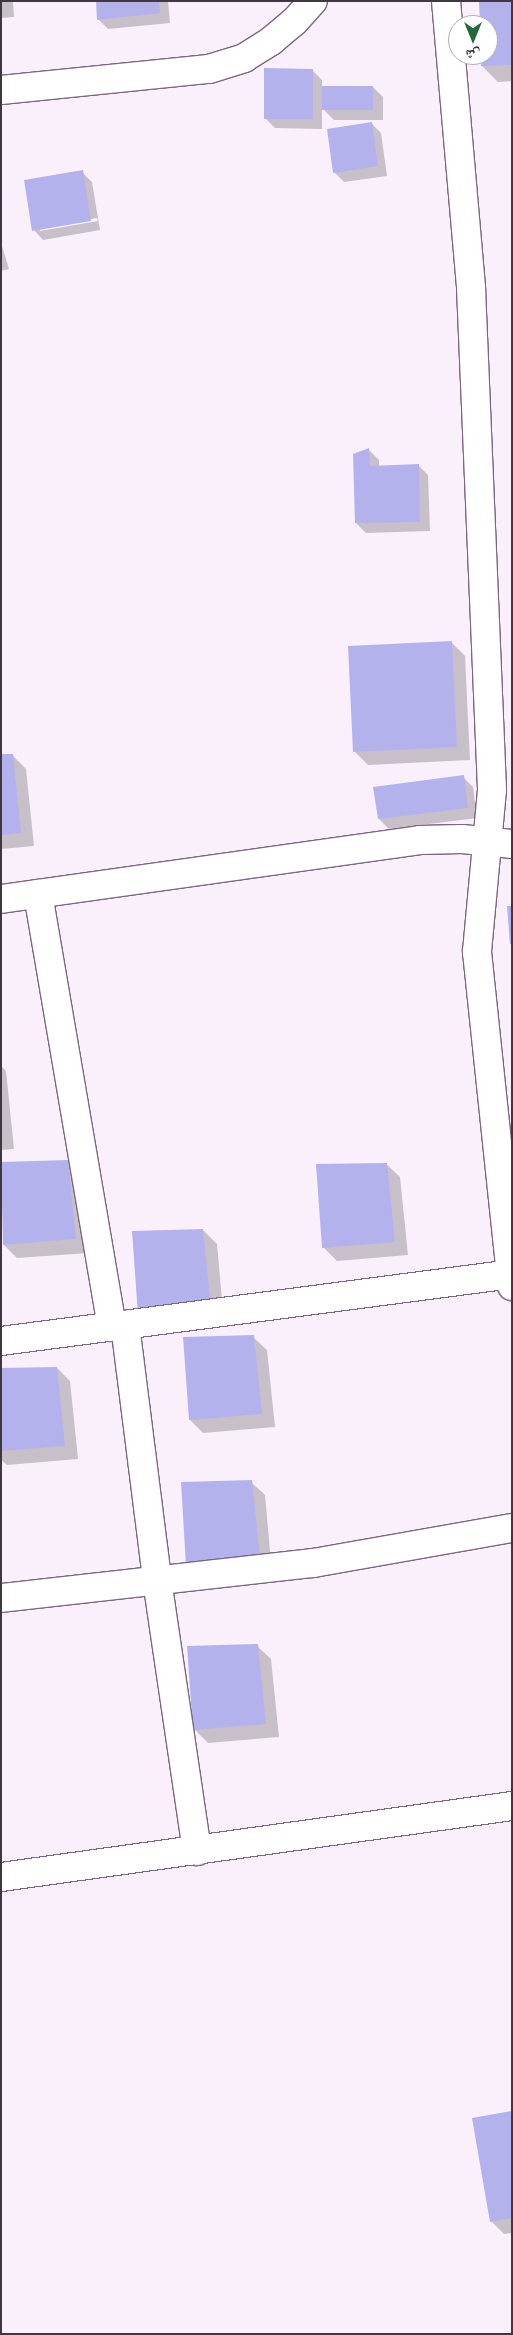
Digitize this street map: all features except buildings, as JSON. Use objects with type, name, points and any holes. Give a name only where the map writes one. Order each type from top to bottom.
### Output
[{"type":"street","points":[[1,90],[209,69],[244,58],[272,41],[294,22],[313,1]]},
{"type":"street","points":[[1,1341],[511,1278],[477,952],[500,844],[492,790],[471,288],[446,1]]},
{"type":"street","points":[[1,899],[420,840],[462,839],[500,844]]},
{"type":"street","points":[[38,894],[119,1326],[197,1851]]},
{"type":"street","points":[[1,1598],[313,1563],[512,1528]]},
{"type":"street","points":[[1,1877],[512,1806]]}]
